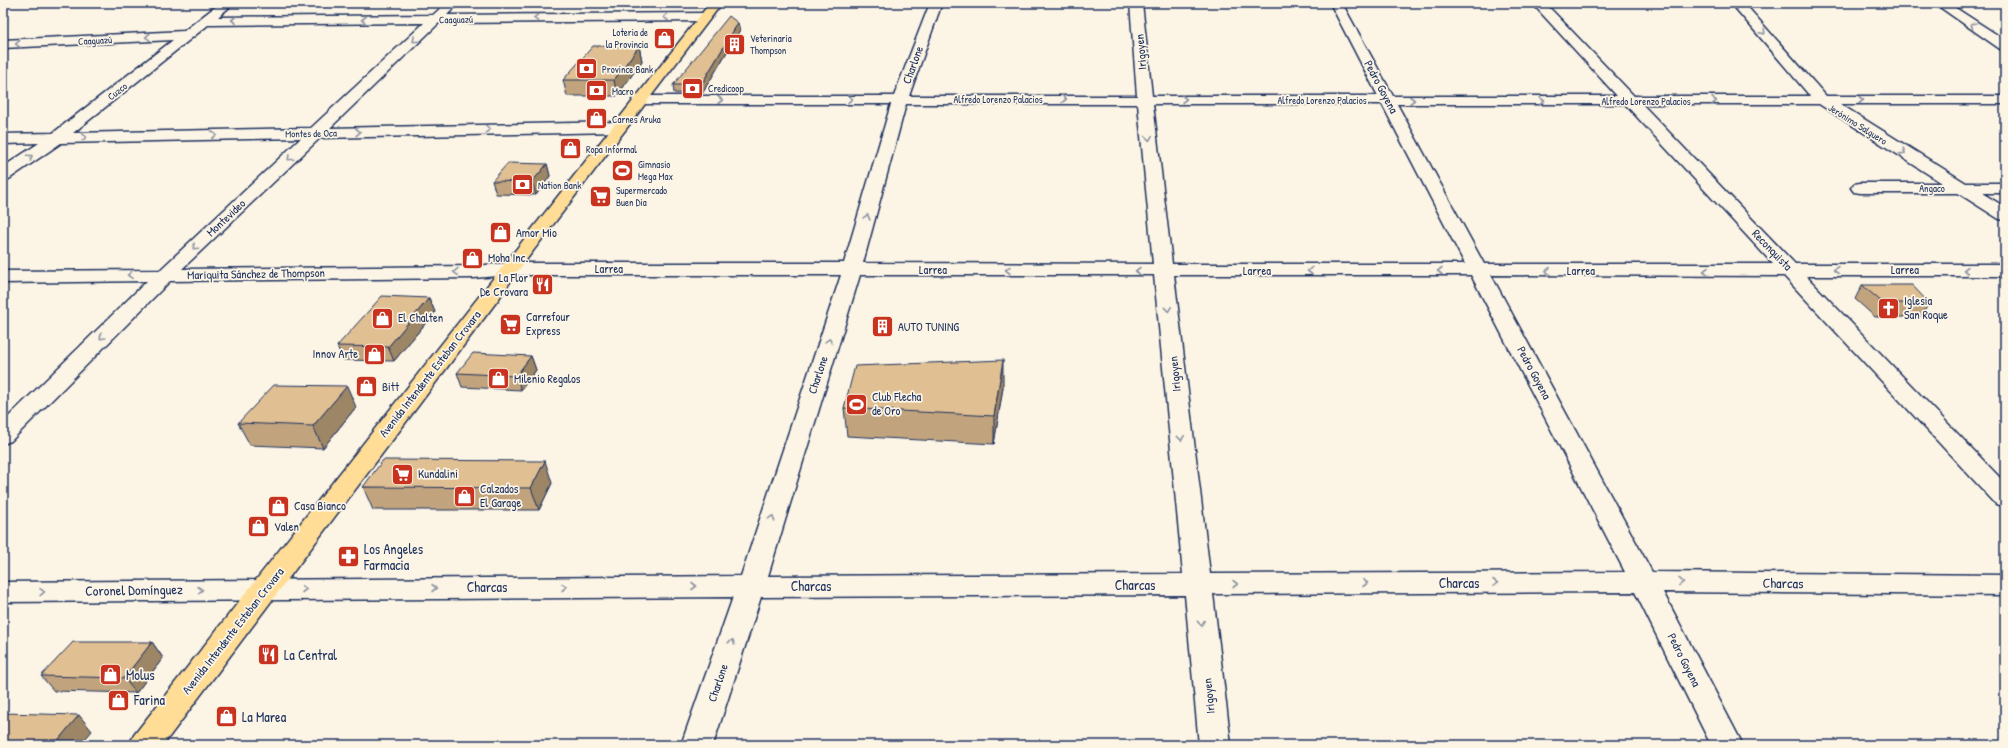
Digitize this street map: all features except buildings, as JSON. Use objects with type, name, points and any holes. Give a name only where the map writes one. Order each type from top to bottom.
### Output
[{"type":"main road","name":"Avenida Intendente Esteban Crovara","points":[[145,745],[493,293],[509,269],[716,3]]},
{"type":"street","name":"Cuzco","points":[[3,176],[57,138],[228,3]]},
{"type":"street","name":"Montevideo","points":[[3,436],[165,275],[453,3]]},
{"type":"street","name":"Charlone","points":[[697,745],[751,586],[852,270],[900,99],[936,3]]},
{"type":"street","name":"Irigoyen","points":[[1136,3],[1196,585],[1215,745]]},
{"type":"street","name":"Pedro Goyena","points":[[1336,3],[1644,582],[1727,745]]},
{"type":"street","name":"Reconquista","points":[[1538,3],[1792,270],[2005,498]]},
{"type":"street","name":"Jerónimo Salguero","points":[[1737,3],[1822,100],[2005,215]]},
{"type":"street","points":[[1940,3],[2005,46]]},
{"type":"street","name":"Caaguazú","points":[[207,21],[705,17]]},
{"type":"street","name":"Caaguazú","points":[[3,44],[187,35]]},
{"type":"street","name":"Alfredo Lorenzo Palacios","points":[[640,100],[2005,100]]},
{"type":"street","name":"Montes de Oca","points":[[3,139],[619,127]]},
{"type":"street","name":"Angaco","points":[[1860,188],[2005,188]]},
{"type":"street","name":"Larrea","points":[[509,269],[1164,271],[2005,270]]},
{"type":"street","name":"Mariquita Sánchez de Thompson","points":[[3,277],[474,272],[509,269]]},
{"type":"street","name":"Charcas","points":[[265,589],[1644,582],[2005,585]]},
{"type":"street","name":"Coronel Domínguez","points":[[3,592],[265,589]]},
{"type":"place","name":"Loteria de la Provincia","points":[[664,38]]},
{"type":"place","name":"Veterinaria Thompson","points":[[735,44]]},
{"type":"place","name":"Province Bank","points":[[587,69]]},
{"type":"place","name":"Credicoop","points":[[692,88]]},
{"type":"place","name":"Macro","points":[[596,91]]},
{"type":"place","name":"Carnes Aruka","points":[[596,119]]},
{"type":"place","name":"Ropa Informal","points":[[570,149]]},
{"type":"place","name":"Gimnasio Mega Max","points":[[622,170]]},
{"type":"place","name":"Nation Bank","points":[[523,185]]},
{"type":"place","name":"Supermercado Buen Dia","points":[[601,196]]},
{"type":"place","name":"Amor Mio","points":[[500,233]]},
{"type":"place","name":"Moha Inc.","points":[[472,258]]},
{"type":"place","name":"La Flor De Crovara","points":[[543,285]]},
{"type":"place","name":"Iglesia San Roque","points":[[1889,308]]},
{"type":"place","name":"El Chalten","points":[[382,318]]},
{"type":"place","name":"Carrefour Express","points":[[510,324]]},
{"type":"place","name":"AUTO TUNING","points":[[883,327]]},
{"type":"place","name":"Innov Arte","points":[[374,354]]},
{"type":"place","name":"Milenio Regalos","points":[[499,379]]},
{"type":"place","name":"Bitt","points":[[367,387]]},
{"type":"place","name":"Club Flecha de Oro","points":[[856,404]]},
{"type":"place","name":"Kundalini","points":[[402,474]]},
{"type":"place","name":"Calzados El Garage","points":[[464,496]]},
{"type":"place","name":"Casa Bianco","points":[[279,506]]},
{"type":"place","name":"Valen","points":[[259,527]]},
{"type":"place","name":"Los Angeles Farmacia","points":[[348,557]]},
{"type":"place","name":"La Central","points":[[269,655]]},
{"type":"place","name":"Molus","points":[[110,675]]},
{"type":"place","name":"Farina","points":[[118,700]]},
{"type":"place","name":"La Marea","points":[[226,717]]}]
